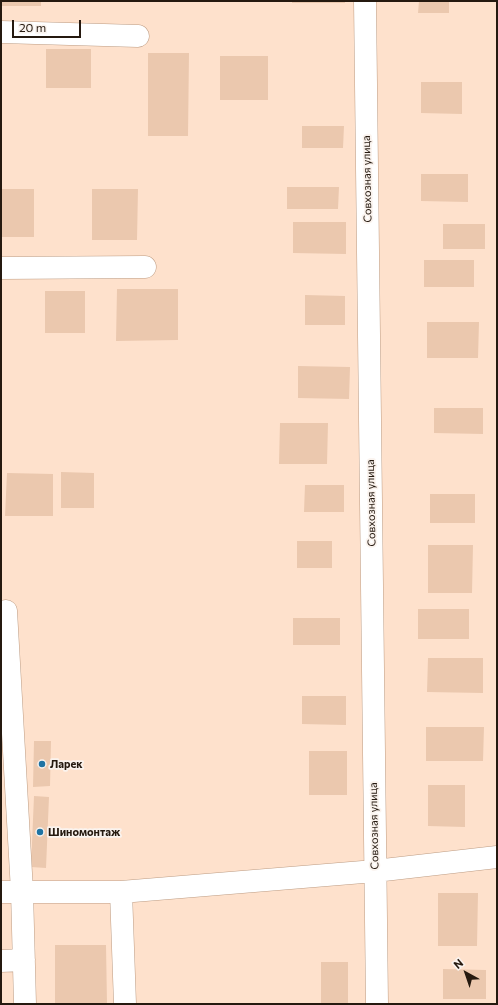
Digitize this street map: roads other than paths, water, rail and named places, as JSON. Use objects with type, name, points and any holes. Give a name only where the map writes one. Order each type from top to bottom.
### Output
[{"type":"street","name":"Совхозная улица","points":[[365,1],[377,1004]]},
{"type":"street","points":[[1,32],[138,36]]},
{"type":"street","points":[[1,268],[145,267]]},
{"type":"street","points":[[6,611],[22,891],[25,1004]]},
{"type":"street","points":[[1,892],[121,892],[375,871],[497,856]]},
{"type":"street","points":[[121,892],[125,1004]]},
{"type":"street","points":[[1,961],[24,960]]},
{"type":"place","name":"Ларек","points":[[42,764]]},
{"type":"place","name":"Шиномонтаж","points":[[40,832]]}]
